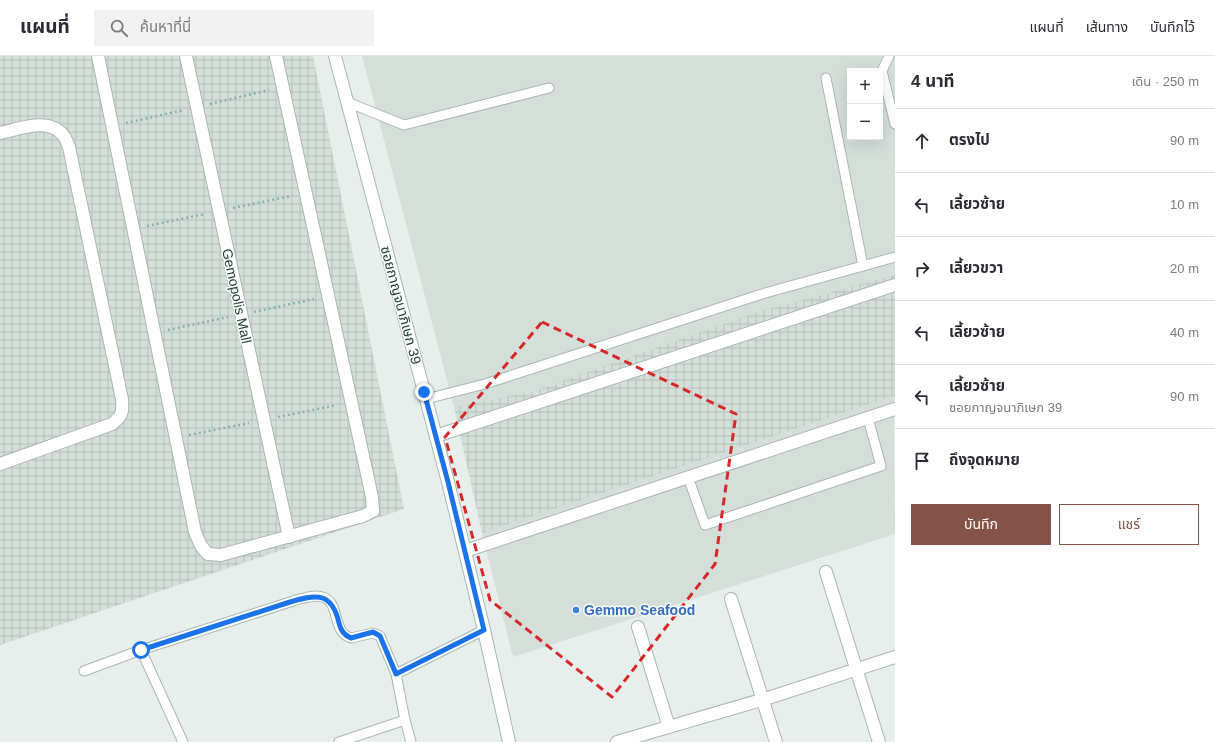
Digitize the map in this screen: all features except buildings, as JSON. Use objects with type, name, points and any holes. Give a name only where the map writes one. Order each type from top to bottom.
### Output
[{"type":"street","points":[[98,56],[195,532],[201,546],[208,554],[222,555],[363,516],[373,511],[372,497],[276,56]]},
{"type":"street","name":"Gemopolis Mall","points":[[186,56],[289,536]]},
{"type":"street","name":"ซอยกาญจนาภิเษก 39","points":[[335,56],[436,436],[484,630],[509,742]]},
{"type":"street","points":[[0,133],[45,125],[55,129],[63,136],[69,147],[121,391],[123,411],[119,418],[112,424],[0,464]]},
{"type":"street","points":[[436,436],[895,285]]},
{"type":"street","points":[[465,551],[895,409]]},
{"type":"street","points":[[826,572],[879,742]]},
{"type":"street","points":[[730,599],[776,742]]},
{"type":"street","points":[[638,627],[669,727]]},
{"type":"street","points":[[616,742],[763,700],[895,658]]},
{"type":"lane","points":[[889,56],[882,71],[895,124]]},
{"type":"lane","points":[[826,78],[863,266]]},
{"type":"lane","points":[[347,102],[404,125],[549,88]]},
{"type":"lane","points":[[426,399],[485,384],[762,294],[895,257]]},
{"type":"lane","points":[[688,477],[705,525],[881,466],[868,418]]},
{"type":"lane","points":[[84,671],[141,650],[290,602],[315,596],[322,597],[327,599],[332,604],[343,634],[351,638],[373,632],[380,636],[396,674],[411,742]]},
{"type":"lane","points":[[396,674],[484,630]]},
{"type":"lane","points":[[141,650],[183,742]]},
{"type":"lane","points":[[339,742],[405,720]]},
{"type":"highlighted area","points":[[542,322],[736,414],[715,564],[612,697],[490,600],[445,437]]},
{"type":"shaded area","points":[[0,56],[313,56],[404,509],[0,645]]},
{"type":"shaded area","points":[[362,56],[895,56],[895,275],[534,391],[454,407]]},
{"type":"shaded area","points":[[895,275],[895,399],[894,396],[482,533],[454,407],[534,391],[755,313]]},
{"type":"shaded area","points":[[894,396],[895,534],[513,657],[482,533]]},
{"type":"place","name":"Gemmo Seafood","points":[[576,610]]},
{"type":"route","points":[[141,650],[290,602],[315,596],[327,599],[332,604],[336,612],[340,628],[346,636],[351,638],[359,637],[373,632],[380,636],[396,674],[484,630],[448,482],[424,392]]}]
